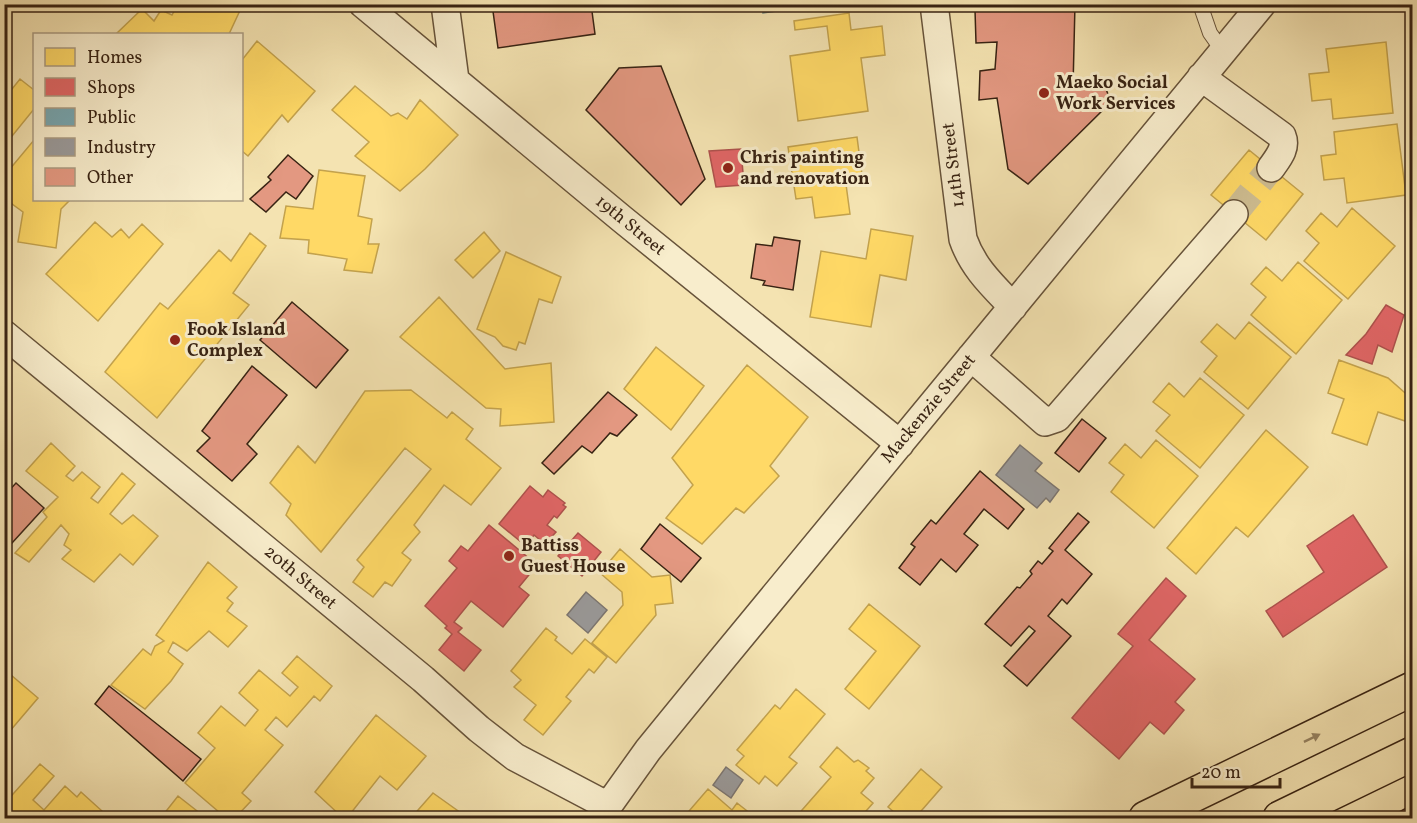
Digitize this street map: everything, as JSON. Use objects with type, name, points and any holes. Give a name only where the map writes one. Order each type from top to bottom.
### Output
[{"type":"main road","points":[[1146,819],[1413,689]]},
{"type":"main road","points":[[1280,819],[1413,754]]},
{"type":"street","name":"19th Street","points":[[363,4],[622,219],[900,444]]},
{"type":"street","points":[[446,4],[455,80]]},
{"type":"street","name":"14th Street","points":[[934,4],[963,239],[968,255],[976,268],[1013,308]]},
{"type":"street","name":"Mackenzie Street","points":[[607,812],[648,750],[1262,4]]},
{"type":"street","points":[[1201,77],[1281,136],[1284,142],[1283,149],[1271,168]]},
{"type":"street","points":[[971,357],[1044,422],[1057,418],[1234,214]]},
{"type":"street","name":"20th Street","points":[[4,334],[506,750],[607,812]]},
{"type":"lane","points":[[1200,4],[1210,33],[1222,50]]},
{"type":"building: Homes","points":[[178,4],[243,4],[229,33],[117,33],[142,9],[154,21],[161,10],[172,15]]},
{"type":"building: Homes","points":[[849,13],[851,30],[882,26],[885,55],[861,58],[868,111],[798,121],[790,56],[830,50],[827,26],[795,30],[794,21]]},
{"type":"building: Homes","points":[[257,41],[315,91],[288,122],[282,115],[248,156],[243,152],[243,59]]},
{"type":"building: Homes","points":[[1386,42],[1393,113],[1333,119],[1331,99],[1312,101],[1309,74],[1329,72],[1326,49]]},
{"type":"building: Homes","points":[[20,79],[33,89],[33,110],[4,146],[4,99]]},
{"type":"building: Homes","points":[[355,86],[391,116],[398,113],[407,119],[420,100],[458,135],[400,191],[355,156],[369,142],[332,110]]},
{"type":"building: Homes","points":[[1397,124],[1406,195],[1347,203],[1344,178],[1324,180],[1321,156],[1336,154],[1334,132]]},
{"type":"building: Homes","points":[[857,137],[862,175],[845,177],[850,214],[815,218],[812,197],[796,199],[788,147]]},
{"type":"building: Homes","points":[[33,141],[33,201],[69,201],[61,209],[56,248],[18,242],[23,212],[4,198],[4,176]]},
{"type":"building: Homes","points":[[1249,150],[1303,194],[1266,240],[1211,195]]},
{"type":"building: Homes","points":[[319,170],[365,176],[358,216],[372,219],[368,244],[379,244],[372,273],[344,270],[347,259],[308,253],[309,240],[280,238],[286,206],[313,209]]},
{"type":"building: Homes","points":[[1352,208],[1395,246],[1348,299],[1304,261],[1319,243],[1306,231],[1321,213],[1337,227]]},
{"type":"building: Homes","points":[[95,222],[112,237],[121,229],[129,238],[142,224],[163,244],[98,321],[46,274]]},
{"type":"building: Homes","points":[[871,229],[913,236],[906,280],[880,275],[871,327],[810,317],[821,251],[866,259]]},
{"type":"building: Homes","points":[[484,232],[500,251],[473,278],[455,260]]},
{"type":"building: Homes","name":"Fook Island Complex","points":[[250,233],[266,246],[233,293],[249,305],[157,418],[105,372],[160,303],[168,309],[219,250],[231,261]]},
{"type":"building: Homes","points":[[506,252],[561,277],[552,303],[539,299],[525,344],[519,342],[516,350],[503,346],[495,337],[477,329]]},
{"type":"building: Homes","points":[[1298,262],[1342,300],[1296,354],[1251,315],[1266,297],[1251,284],[1266,267],[1282,281]]},
{"type":"building: Homes","points":[[439,297],[505,369],[551,363],[554,422],[500,426],[501,409],[486,408],[400,337]]},
{"type":"building: Homes","points":[[1249,322],[1291,357],[1248,409],[1204,372],[1217,356],[1201,342],[1217,324],[1235,339]]},
{"type":"building: Homes","points":[[656,347],[704,386],[671,430],[624,389]]},
{"type":"building: Homes","points":[[1339,360],[1388,378],[1412,399],[1412,411],[1408,422],[1378,412],[1367,445],[1332,433],[1344,399],[1328,393]]},
{"type":"building: Homes","points":[[747,365],[808,417],[770,466],[779,476],[744,513],[736,508],[702,544],[666,518],[693,485],[672,458]]},
{"type":"building: Homes","points":[[1200,378],[1244,415],[1200,468],[1156,431],[1170,415],[1153,402],[1169,383],[1184,397]]},
{"type":"building: Homes","points":[[411,390],[447,418],[452,412],[473,429],[466,439],[501,468],[471,505],[444,485],[414,525],[420,532],[402,553],[411,560],[392,586],[385,582],[373,597],[353,582],[364,567],[357,560],[431,469],[405,448],[321,552],[286,515],[291,504],[270,483],[298,446],[315,463],[365,391]]},
{"type":"building: Homes","points":[[1266,430],[1308,467],[1248,537],[1236,527],[1196,574],[1167,548]]},
{"type":"building: Homes","points":[[1156,440],[1198,476],[1154,528],[1111,492],[1124,475],[1109,463],[1125,444],[1141,458]]},
{"type":"building: Homes","points":[[51,443],[75,466],[66,476],[73,481],[82,472],[100,487],[91,498],[98,503],[122,473],[135,484],[110,514],[122,524],[133,515],[158,536],[133,565],[120,554],[94,582],[62,559],[71,550],[64,545],[69,534],[61,525],[29,562],[15,553],[47,517],[43,512],[58,497],[26,471]]},
{"type":"building: Homes","points":[[620,549],[652,577],[670,575],[673,603],[655,605],[656,615],[616,663],[592,643],[623,605],[622,592],[600,573]]},
{"type":"building: Homes","points":[[208,562],[237,587],[227,598],[233,603],[227,611],[247,626],[228,647],[209,631],[187,651],[173,642],[168,652],[183,664],[145,709],[111,685],[143,649],[151,655],[155,646],[164,641],[156,635]]},
{"type":"building: Homes","points":[[869,604],[920,646],[869,709],[845,689],[876,651],[849,629]]},
{"type":"building: Homes","points":[[546,628],[557,637],[555,640],[572,654],[585,639],[607,657],[594,673],[589,669],[566,697],[571,701],[543,735],[524,720],[536,705],[514,687],[521,680],[511,671]]},
{"type":"building: Homes","points":[[297,656],[332,686],[320,701],[314,696],[287,727],[276,717],[265,730],[283,745],[242,793],[251,801],[235,818],[226,818],[185,783],[215,748],[198,733],[221,706],[245,726],[258,710],[239,693],[259,670],[290,696],[298,687],[282,673]]},
{"type":"building: Homes","points":[[4,669],[38,698],[4,738]]},
{"type":"building: Homes","points":[[796,689],[825,714],[789,757],[797,763],[777,786],[765,776],[759,784],[736,765],[744,756],[737,750],[775,705],[780,709]]},
{"type":"building: Homes","points":[[376,715],[426,756],[397,790],[380,776],[347,818],[343,818],[315,792]]},
{"type":"building: Homes","points":[[837,747],[854,762],[858,760],[869,768],[866,771],[874,778],[861,793],[873,803],[860,818],[795,818],[831,777],[820,767]]},
{"type":"building: Homes","points":[[40,764],[54,776],[33,800],[44,810],[65,786],[77,797],[81,792],[102,811],[96,818],[4,818],[4,804]]},
{"type":"building: Homes","points":[[921,769],[942,787],[915,818],[901,818],[888,807]]},
{"type":"building: Homes","points":[[708,789],[732,810],[737,803],[756,818],[683,818]]},
{"type":"building: Homes","points":[[433,793],[468,818],[411,818]]},
{"type":"building: Homes","points":[[178,796],[206,818],[167,818],[163,815]]},
{"type":"building: Shops","name":"Chris painting and renovation","points":[[741,149],[744,185],[716,187],[709,151]]},
{"type":"building: Shops","points":[[1386,305],[1404,315],[1392,352],[1378,345],[1372,364],[1346,355],[1366,334]]},
{"type":"building: Shops","points":[[530,486],[543,497],[548,490],[565,503],[563,505],[566,507],[547,525],[556,532],[545,544],[534,535],[526,546],[499,524]]},
{"type":"building: Shops","points":[[1353,515],[1387,567],[1283,637],[1266,611],[1324,572],[1307,546]]},
{"type":"building: Shops","points":[[489,525],[537,565],[519,587],[529,595],[503,627],[471,601],[454,622],[462,628],[458,632],[481,650],[464,671],[439,650],[452,634],[445,628],[447,626],[425,606],[457,568],[449,561],[461,546],[468,551]]},
{"type":"building: Shops","points":[[578,533],[601,552],[582,576],[558,556]]},
{"type":"building: Shops","points":[[1166,578],[1186,596],[1149,640],[1195,679],[1175,702],[1184,710],[1164,734],[1150,722],[1119,759],[1072,718],[1133,646],[1118,634]]},
{"type":"building: Public","points":[[763,4],[828,4],[763,13]]},
{"type":"building: Industry","points":[[1020,445],[1042,463],[1035,471],[1059,490],[1050,502],[1046,498],[1037,508],[996,475]]},
{"type":"building: Industry","points":[[586,592],[607,610],[588,633],[567,615]]},
{"type":"building: Industry","points":[[726,767],[743,780],[731,798],[713,785]]},
{"type":"building: Other","points":[[492,4],[555,4],[556,10],[591,4],[595,34],[498,48]]},
{"type":"building: Other","name":"Maeko Social Work Services","points":[[1037,4],[1075,4],[1073,88],[1106,89],[1111,102],[1028,184],[1008,169],[997,98],[979,100],[980,71],[995,69],[997,42],[976,43],[975,10]]},
{"type":"building: Other","points":[[661,66],[705,179],[681,205],[586,110],[619,68]]},
{"type":"building: Other","points":[[288,155],[313,176],[296,199],[286,192],[266,212],[250,199],[271,180],[268,177]]},
{"type":"building: Other","points":[[774,237],[800,241],[793,290],[763,285],[765,281],[751,278],[756,244],[772,246]]},
{"type":"building: Other","points":[[292,302],[348,350],[316,388],[260,340]]},
{"type":"building: Other","points":[[252,366],[287,395],[247,444],[257,454],[232,481],[197,451],[210,438],[202,431]]},
{"type":"building: Other","points":[[608,392],[637,415],[617,436],[610,433],[592,453],[582,446],[554,474],[542,463]]},
{"type":"building: Other","points":[[1082,419],[1106,438],[1079,472],[1055,453]]},
{"type":"building: Other","points":[[980,471],[1024,509],[1008,529],[984,509],[964,534],[978,545],[956,572],[941,559],[920,585],[899,568],[915,547],[911,544],[931,520],[936,524]]},
{"type":"building: Other","points":[[16,483],[44,508],[12,543],[4,537],[4,496]]},
{"type":"building: Other","points":[[1078,513],[1089,522],[1065,550],[1092,574],[1067,604],[1062,599],[1048,616],[1071,636],[1027,686],[1004,666],[1035,631],[1029,626],[1011,646],[985,624],[1017,587],[1020,588],[1032,574],[1030,571],[1038,561],[1042,564],[1053,551],[1049,548]]},
{"type":"building: Other","points":[[660,524],[701,558],[681,582],[641,549]]},
{"type":"building: Other","points":[[109,686],[201,759],[183,781],[95,704]]},
{"type":"building: Other","points":[[1412,805],[1412,818],[1388,818]]},
{"type":"tunnel","points":[[1234,214],[1271,168]]},
{"type":"place","name":"Maeko Social Work Services","points":[[1044,93]]},
{"type":"place","name":"Chris painting and renovation","points":[[728,168]]},
{"type":"place","name":"Fook Island Complex","points":[[175,340]]},
{"type":"place","name":"Battiss Guest House","points":[[509,556]]}]
